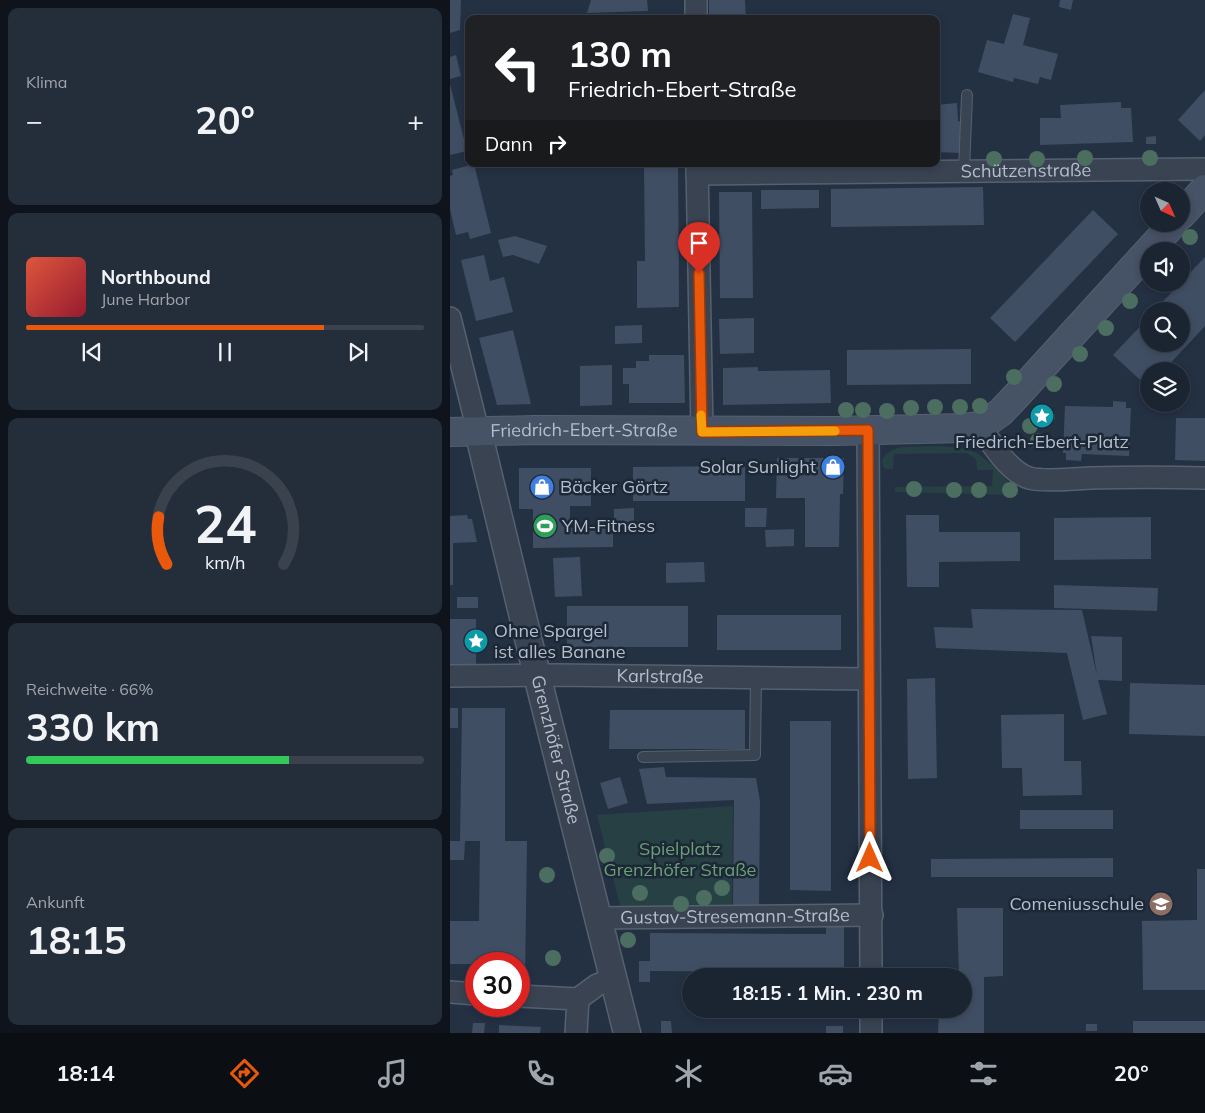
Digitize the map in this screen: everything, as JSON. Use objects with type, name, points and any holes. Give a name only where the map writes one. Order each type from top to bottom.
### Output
[{"type":"main road","points":[[1190,205],[1205,189]]},
{"type":"main road","points":[[980,426],[1001,412],[1167,232]]},
{"type":"main road","name":"Friedrich-Ebert-Straße","points":[[450,432],[702,432],[963,428],[980,426]]},
{"type":"street","points":[[696,0],[696,15]]},
{"type":"street","points":[[697,169],[702,432]]},
{"type":"street","name":"Schützenstraße","points":[[697,169],[964,171],[1205,169]]},
{"type":"street","name":"Grenzhöfer Straße","points":[[450,318],[537,676],[627,1033]]},
{"type":"street","points":[[980,426],[996,450],[1017,472],[1030,478],[1205,478]]},
{"type":"street","name":"Gustav-Stresemann-Straße","points":[[868,430],[871,968]]},
{"type":"street","name":"Karlstraße","points":[[450,676],[869,679]]},
{"type":"street","name":"Gustav-Stresemann-Straße","points":[[599,918],[872,915]]},
{"type":"street","points":[[530,997],[578,999],[596,985],[613,979]]},
{"type":"street","points":[[450,992],[465,993]]},
{"type":"street","points":[[576,1033],[578,999]]},
{"type":"street","points":[[871,1018],[871,1033]]},
{"type":"lane","points":[[964,171],[967,95]]},
{"type":"lane","points":[[643,757],[755,755],[756,677]]},
{"type":"green space","points":[[902,447],[952,447],[978,454],[1000,473],[1019,495],[895,492],[895,487],[992,486],[993,470],[977,470],[976,459],[967,453],[894,454],[893,469],[883,467],[882,459],[891,451]]},
{"type":"green space","name":"Spielplatz Grenzhöfer Straße","points":[[733,806],[732,908],[622,913],[597,815]]},
{"type":"building","points":[[450,0],[461,0],[460,30],[450,33]]},
{"type":"building","points":[[591,0],[647,0],[648,11],[587,13]]},
{"type":"building","points":[[709,0],[745,0],[746,15],[709,15]]},
{"type":"building","points":[[1060,0],[1073,0],[1071,10],[1059,7]]},
{"type":"building","points":[[1013,14],[1030,18],[1023,45],[1058,54],[1051,80],[1040,77],[1038,84],[1014,78],[1013,82],[978,72],[987,40],[1004,44]]},
{"type":"building","points":[[456,55],[461,76],[450,79],[450,57]]},
{"type":"building","points":[[450,84],[465,143],[465,151],[450,155]]},
{"type":"building","points":[[1205,90],[1205,135],[1200,141],[1178,120]]},
{"type":"building","points":[[1121,102],[1121,108],[1131,108],[1133,142],[1040,145],[1040,118],[1061,118],[1060,105]]},
{"type":"building","points":[[957,103],[958,121],[961,122],[961,153],[940,152],[940,105]]},
{"type":"building","points":[[1156,136],[1156,144],[1146,144],[1146,137]]},
{"type":"building","points":[[465,166],[475,167],[491,233],[470,239],[468,232],[456,235],[450,209],[450,176],[453,175],[452,170]]},
{"type":"building","points":[[644,167],[678,167],[679,307],[637,308],[637,261],[645,261]]},
{"type":"building","points":[[983,187],[984,225],[831,227],[831,189]]},
{"type":"building","points":[[761,190],[819,190],[819,208],[761,209]]},
{"type":"building","points":[[719,192],[752,192],[753,298],[720,298]]},
{"type":"building","points":[[1093,210],[1118,234],[1015,342],[990,318]]},
{"type":"building","points":[[515,236],[547,246],[539,264],[513,255],[503,257],[498,240]]},
{"type":"building","points":[[484,255],[490,281],[504,277],[513,312],[476,321],[461,260]]},
{"type":"building","points":[[1205,257],[1205,326],[1190,342],[1190,302],[1162,302],[1172,292],[1190,292],[1190,273]]},
{"type":"building","points":[[754,318],[754,353],[720,354],[719,319]]},
{"type":"building","points":[[642,325],[642,343],[615,344],[615,326]]},
{"type":"building","points":[[1140,326],[1140,352],[1181,352],[1171,362],[1140,362],[1140,380],[1113,355]]},
{"type":"building","points":[[513,330],[531,404],[497,405],[479,338]]},
{"type":"building","points":[[971,349],[971,384],[847,385],[847,350]]},
{"type":"building","points":[[649,355],[684,355],[685,403],[629,403],[629,384],[623,384],[623,368],[636,368],[636,361],[649,361]]},
{"type":"building","points":[[612,365],[612,405],[580,406],[580,366]]},
{"type":"building","points":[[758,367],[758,371],[830,370],[831,403],[723,405],[723,368]]},
{"type":"building","points":[[1113,401],[1126,402],[1126,408],[1131,408],[1129,456],[1082,454],[1081,461],[1066,460],[1066,453],[1063,453],[1065,406],[1113,407]]},
{"type":"building","points":[[1176,418],[1205,418],[1205,461],[1175,460]]},
{"type":"building","points":[[777,458],[844,458],[843,494],[840,494],[839,547],[805,547],[805,498],[776,498]]},
{"type":"building","points":[[745,466],[745,501],[633,501],[633,467]]},
{"type":"building","points":[[519,468],[591,468],[591,506],[570,506],[570,528],[613,527],[613,547],[533,548],[533,509],[519,509]]},
{"type":"building","points":[[634,508],[634,527],[614,527],[614,509]]},
{"type":"building","points":[[745,508],[767,508],[766,527],[745,527]]},
{"type":"building","points":[[467,515],[468,519],[472,519],[477,542],[453,543],[453,585],[450,585],[450,516]]},
{"type":"building","points":[[906,515],[939,515],[939,532],[1020,532],[1020,561],[939,562],[939,587],[907,587]]},
{"type":"building","points":[[1151,517],[1151,559],[1054,560],[1054,518]]},
{"type":"building","points":[[794,529],[794,546],[766,547],[765,530]]},
{"type":"building","points":[[580,557],[582,596],[555,597],[553,558]]},
{"type":"building","points":[[704,562],[705,582],[666,583],[666,563]]},
{"type":"building","points":[[1054,585],[1158,588],[1157,611],[1054,608]]},
{"type":"building","points":[[457,597],[478,597],[478,608],[457,608]]},
{"type":"building","points":[[567,606],[688,606],[688,647],[567,647]]},
{"type":"building","points":[[971,609],[1082,610],[1097,675],[1091,636],[1122,637],[1122,681],[1098,680],[1107,714],[1083,720],[1067,653],[936,648],[934,627],[973,628]]},
{"type":"building","points":[[717,615],[841,615],[841,650],[717,650]]},
{"type":"building","points":[[450,619],[476,619],[476,666],[450,666]]},
{"type":"building","points":[[935,678],[937,778],[908,779],[907,679]]},
{"type":"building","points":[[1130,683],[1205,685],[1205,736],[1129,734]]},
{"type":"building","points":[[450,708],[458,708],[458,728],[450,728]]},
{"type":"building","points":[[462,708],[505,708],[505,841],[527,841],[525,952],[465,952],[465,964],[450,964],[450,921],[479,921],[480,841],[465,841],[464,860],[450,860],[450,841],[460,841]]},
{"type":"building","points":[[610,710],[745,710],[745,749],[609,749]]},
{"type":"building","points":[[1064,714],[1064,761],[1081,761],[1082,795],[1023,796],[1022,768],[1002,768],[1001,715]]},
{"type":"building","points":[[790,721],[831,721],[831,891],[790,890]]},
{"type":"building","points":[[664,767],[666,777],[756,778],[760,801],[759,909],[733,909],[734,800],[647,804],[639,769]]},
{"type":"building","points":[[620,777],[628,803],[608,809],[600,783]]},
{"type":"building","points":[[1020,810],[1113,810],[1113,829],[1020,829]]},
{"type":"building","points":[[1113,858],[1113,877],[931,877],[931,859]]},
{"type":"building","points":[[1197,869],[1205,869],[1205,990],[1143,990],[1142,921],[1197,920]]},
{"type":"building","points":[[957,908],[1003,908],[1003,976],[984,977],[984,1033],[938,1033],[939,1018],[972,1018],[972,968],[959,968]]},
{"type":"building","points":[[826,926],[844,927],[844,968],[682,968],[682,971],[650,971],[650,982],[639,982],[639,961],[650,961],[650,933],[826,934]]},
{"type":"building","points":[[661,1021],[671,1021],[672,1033],[661,1033]]},
{"type":"building","points":[[1133,1021],[1205,1021],[1205,1033],[1133,1033]]},
{"type":"building","points":[[473,1023],[485,1023],[484,1033],[472,1033]]},
{"type":"building","points":[[1086,1024],[1097,1024],[1097,1031],[1086,1031]]},
{"type":"building","points":[[499,1025],[541,1027],[540,1033],[499,1033]]},
{"type":"building","points":[[826,1026],[843,1026],[843,1033],[826,1033]]},
{"type":"slow traffic","points":[[701,415],[702,432],[835,431]]},
{"type":"place","name":"Friedrich-Ebert-Platz","points":[[1042,416]]},
{"type":"place","name":"Solar Sunlight","points":[[833,467]]},
{"type":"place","name":"Bäcker Görtz","points":[[542,487]]},
{"type":"place","name":"YM-Fitness","points":[[545,526]]},
{"type":"place","name":"Ohne Spargel ist alles Banane","points":[[476,641]]},
{"type":"place","name":"Comeniusschule","points":[[1161,904]]},
{"type":"route","points":[[699,273],[702,432],[868,430],[870,858]]}]
